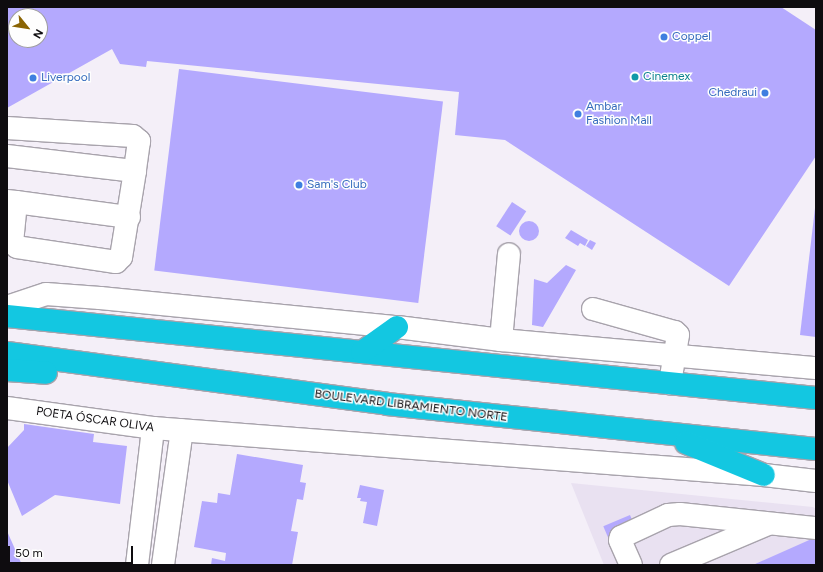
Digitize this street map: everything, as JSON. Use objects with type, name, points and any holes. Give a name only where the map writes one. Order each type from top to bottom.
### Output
[{"type":"highway","points":[[7,316],[816,398]]},
{"type":"highway","points":[[362,352],[397,327]]},
{"type":"highway","name":"BOULEVARD LIBRAMIENTO NORTE","points":[[7,353],[387,404],[665,435],[816,449]]},
{"type":"highway","points":[[7,370],[23,370],[76,376],[156,374]]},
{"type":"highway","points":[[665,435],[764,475]]},
{"type":"street","points":[[7,128],[133,136],[139,141],[129,217],[121,257],[116,262],[17,247],[12,243],[11,202],[129,217]]},
{"type":"street","points":[[7,156],[135,171]]},
{"type":"street","points":[[501,340],[509,254]]},
{"type":"street","points":[[7,307],[46,294],[100,298],[397,327],[501,340],[816,368]]},
{"type":"street","points":[[593,309],[678,334],[670,383]]},
{"type":"street","name":"POETA ÓSCAR OLIVA","points":[[7,408],[153,428],[764,475],[816,481]]},
{"type":"street","points":[[137,565],[153,428]]},
{"type":"street","points":[[163,565],[182,430]]},
{"type":"street","points":[[630,565],[620,540],[621,537],[668,515],[680,514],[816,528]]},
{"type":"street","points":[[671,565],[771,523]]},
{"type":"shaded area","points":[[571,483],[813,507],[816,509],[816,565],[604,565]]},
{"type":"building","name":"Ambar Fashion Mall","points":[[7,7],[781,7],[816,30],[816,156],[729,286],[505,140],[455,135],[459,92],[147,61],[146,67],[120,64],[112,49],[7,108]]},
{"type":"building","name":"Sam's Club","points":[[179,69],[443,101],[418,303],[154,270]]},
{"type":"building","points":[[512,202],[526,211],[510,236],[496,226]]},
{"type":"building","points":[[816,208],[816,337],[800,335]]},
{"type":"building","points":[[529,221],[536,224],[539,231],[536,238],[529,241],[522,238],[519,231],[522,224]]},
{"type":"building","points":[[571,230],[588,240],[585,246],[580,243],[578,246],[565,238]]},
{"type":"building","points":[[590,240],[596,243],[592,250],[586,246]]},
{"type":"building","points":[[566,265],[576,270],[543,327],[532,325],[534,279],[547,283]]},
{"type":"building","points":[[24,424],[94,434],[93,442],[127,446],[120,504],[55,495],[22,516],[7,480],[7,448],[24,430]]},
{"type":"building","points":[[237,454],[303,465],[300,482],[306,483],[303,500],[297,499],[291,531],[298,532],[292,565],[211,565],[212,558],[225,561],[226,553],[194,547],[202,501],[217,503],[218,493],[230,495]]},
{"type":"building","points":[[360,485],[384,490],[377,526],[363,523],[367,502],[360,501],[361,498],[357,498]]},
{"type":"building","points":[[630,515],[635,527],[608,538],[603,526]]},
{"type":"building","points":[[7,531],[22,565],[7,565]]},
{"type":"building","points":[[816,537],[816,565],[753,565]]},
{"type":"place","name":"Coppel","points":[[664,37]]},
{"type":"place","name":"Cinemex","points":[[635,77]]},
{"type":"place","name":"Liverpool","points":[[33,78]]},
{"type":"place","name":"Chedraui","points":[[765,93]]},
{"type":"place","name":"Ambar Fashion Mall","points":[[578,114]]},
{"type":"place","name":"Sam's Club","points":[[299,185]]}]
